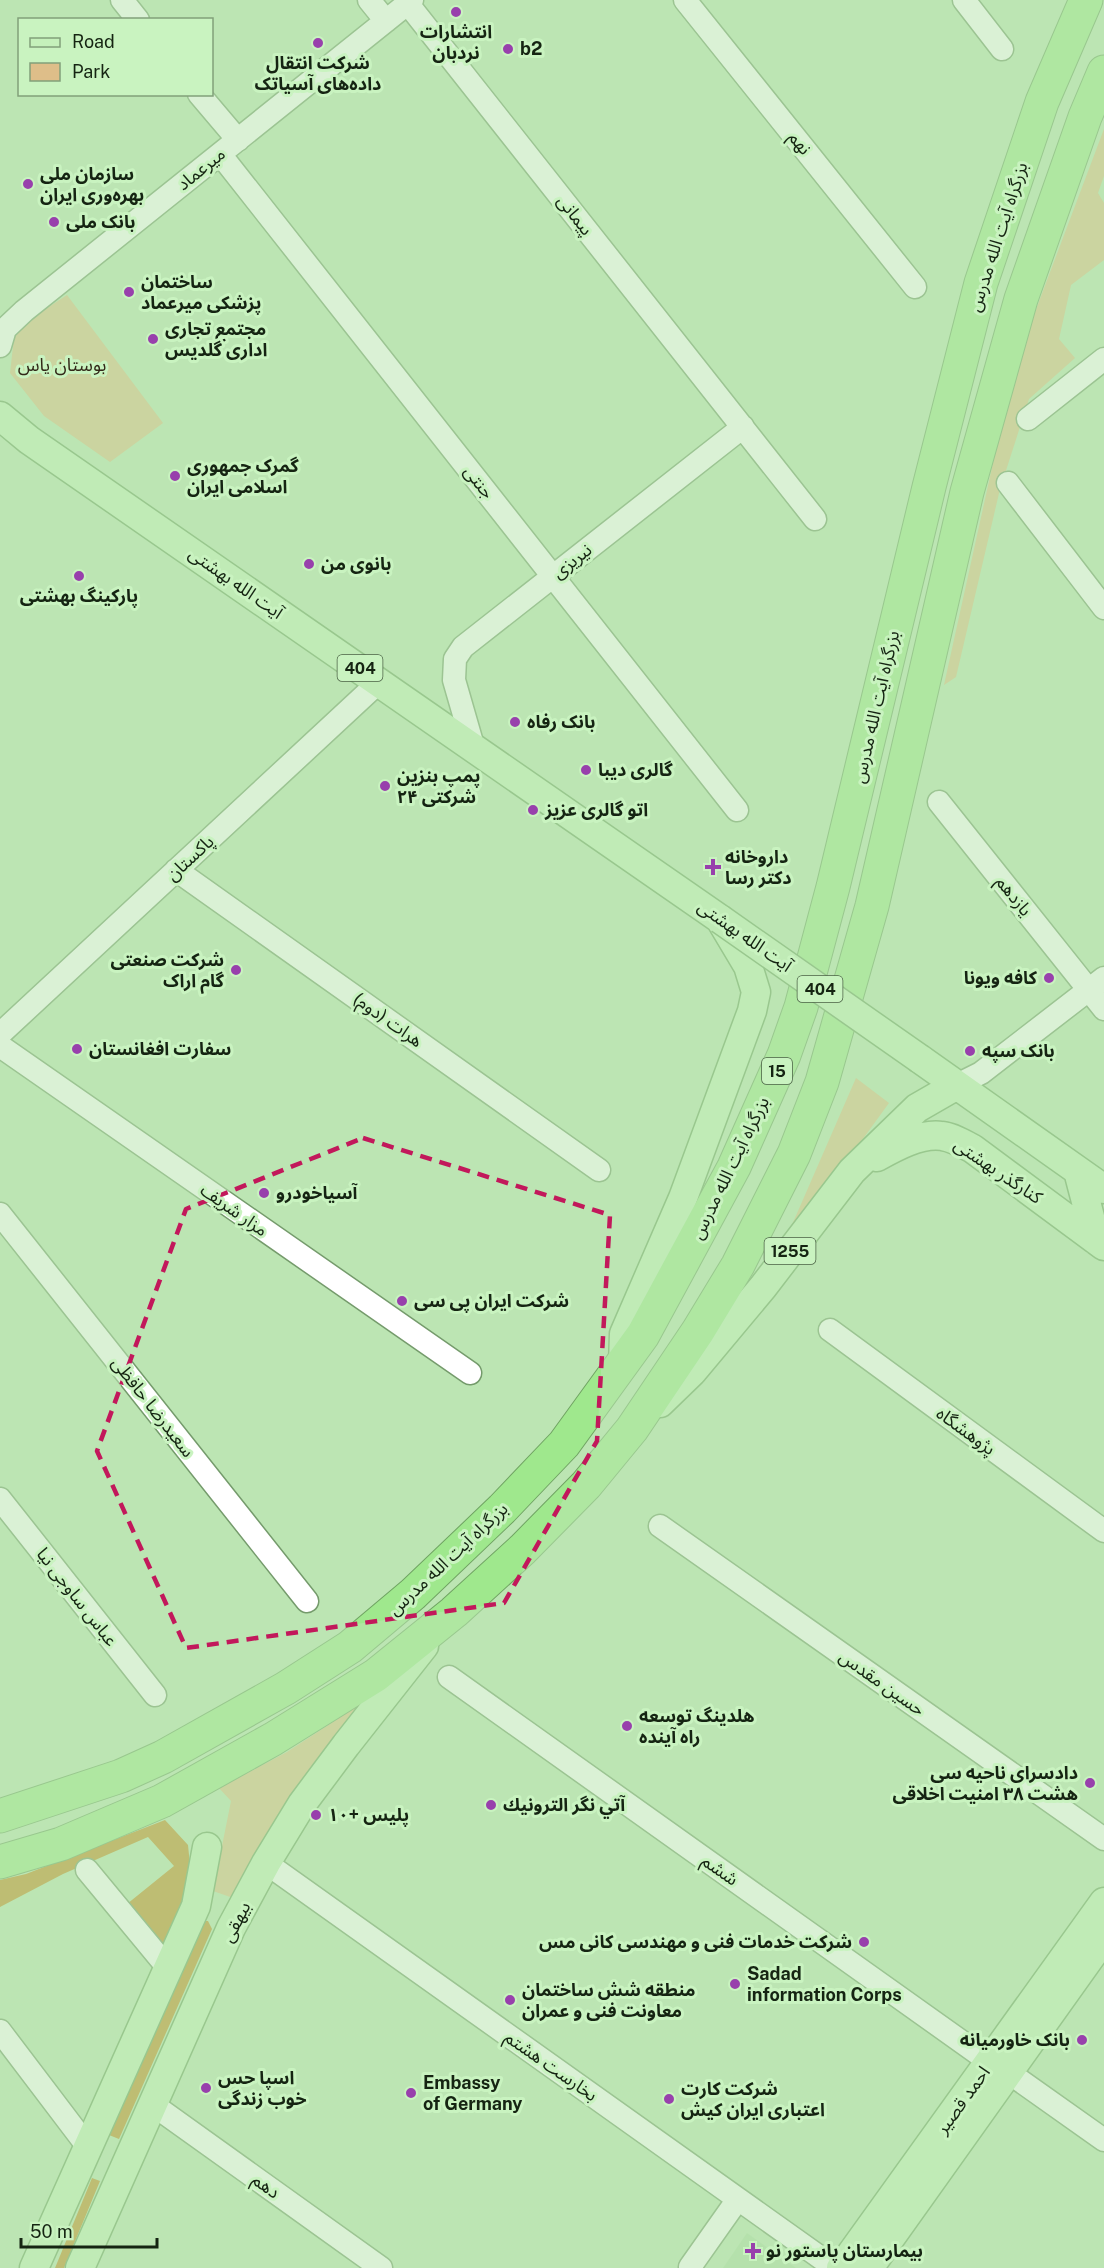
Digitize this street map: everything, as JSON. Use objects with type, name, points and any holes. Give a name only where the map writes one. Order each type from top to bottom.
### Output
[{"type":"highway","name":"بزرگراه آیت الله مدرس","points":[[0,1816],[121,1776],[163,1756],[267,1699],[350,1647],[412,1594],[502,1509],[564,1443],[643,1335],[734,1167],[784,1055],[801,1006],[833,888],[929,487],[981,283],[1042,102],[1086,0]]},
{"type":"highway","points":[[0,1862],[61,1844],[162,1801],[273,1739],[376,1675],[454,1612],[539,1533],[586,1485],[632,1429],[698,1331],[738,1265],[794,1154],[822,1082],[872,906],[967,492],[1018,310],[1085,117],[1104,72]]},
{"type":"main road","name":"آیت الله بهشتی","points":[[0,416],[39,447],[380,682],[469,734],[720,919],[1104,1189]]},
{"type":"main road","points":[[623,1365],[624,1334],[683,1198],[752,1011],[756,992],[748,966],[720,919]]},
{"type":"main road","name":"1255","points":[[632,1429],[692,1372],[763,1287],[852,1171],[917,1108],[957,1085]]},
{"type":"main road","name":"کنارگذر بهشتی","points":[[852,1171],[908,1142],[933,1136],[945,1136],[973,1149],[1100,1243]]},
{"type":"main road","points":[[1078,1171],[1100,1243]]},
{"type":"main road","name":"بیهقی","points":[[80,2268],[231,1928],[266,1863],[302,1804],[340,1753],[454,1612]]},
{"type":"main road","points":[[34,2268],[196,1906],[207,1847]]},
{"type":"main road","points":[[196,1906],[210,1902],[217,1904],[228,1914],[231,1928]]},
{"type":"main road","name":"احمد قصیر","points":[[869,2268],[1104,1902]]},
{"type":"main road","name":"احمد قصیر","points":[[841,2268],[1104,1938]]},
{"type":"main road","points":[[88,2147],[125,2166]]},
{"type":"street","points":[[122,0],[136,18]]},
{"type":"street","points":[[369,0],[386,21]]},
{"type":"street","name":"نهم","points":[[685,0],[915,287]]},
{"type":"street","points":[[964,0],[1002,49]]},
{"type":"street","name":"میرعماد","points":[[0,346],[5,329],[24,311],[410,2]]},
{"type":"street","name":"پیمانی","points":[[410,2],[743,427]]},
{"type":"street","name":"جنتی","points":[[200,96],[229,147],[553,576],[737,810]]},
{"type":"street","points":[[1028,419],[1104,359]]},
{"type":"street","points":[[743,427],[815,519]]},
{"type":"street","name":"نیریزی","points":[[469,734],[454,680],[455,659],[463,647],[743,427]]},
{"type":"street","points":[[1008,483],[1104,608]]},
{"type":"street","name":"پاکستان","points":[[0,1034],[380,682]]},
{"type":"street","name":"یازدهم","points":[[939,802],[1096,984],[1104,1009]]},
{"type":"street","name":"هرات (دوم)","points":[[176,870],[599,1170]]},
{"type":"street","name":"1255","points":[[957,1085],[981,1073],[1096,984]]},
{"type":"street","name":"مزار شریف","points":[[0,1046],[470,1373]]},
{"type":"street","name":"سعیدرضا حافظی","points":[[0,1214],[307,1600]]},
{"type":"street","name":"پژوهشگاه","points":[[830,1330],[1104,1531]]},
{"type":"street","name":"عباس ساوجی نیا","points":[[0,1499],[154,1695]]},
{"type":"street","name":"حسین مقدس","points":[[660,1526],[1104,1839]]},
{"type":"street","name":"ششم","points":[[449,1677],[1104,2140]]},
{"type":"street","name":"بخارست هشتم","points":[[266,1863],[835,2268]]},
{"type":"street","points":[[87,1870],[168,1968]]},
{"type":"street","points":[[0,2031],[88,2147]]},
{"type":"street","name":"دهم","points":[[152,2104],[381,2268]]},
{"type":"street","points":[[690,2267],[738,2199]]},
{"type":"highlighted area","points":[[363,1138],[610,1215],[597,1441],[504,1603],[186,1648],[97,1451],[186,1209]]},
{"type":"shaded area","points":[[165,1820],[188,1845],[191,1875],[186,1905],[167,1950],[127,1904],[174,1866],[148,1837],[63,1874],[0,1907],[0,1880],[26,1874]]},
{"type":"shaded area","points":[[201,1921],[208,1921],[212,1929],[119,2139],[109,2135]]},
{"type":"shaded area","points":[[92,2178],[100,2181],[64,2268],[55,2268]]},
{"type":"shaded area","name":"بیمارستان پاستور نو","points":[[747,2233],[796,2268],[723,2268]]},
{"type":"green space","points":[[1104,129],[1104,176],[1098,193],[1104,203],[1104,260],[1071,285],[1059,339],[1075,358],[1029,399],[1000,489],[956,677],[944,685],[1014,368]]},
{"type":"green space","name":"بوستان یاس","points":[[67,295],[163,423],[110,462],[44,416],[10,373],[15,329]]},
{"type":"green space","points":[[856,1078],[889,1103],[790,1239],[788,1234]]},
{"type":"green space","points":[[379,1692],[239,1900],[213,1891],[231,1801],[219,1788],[287,1752]]},
{"type":"place","name":"انتشارات نردبان","points":[[456,12]]},
{"type":"place","name":"شرکت انتقال داده‌های آسیاتک","points":[[318,43]]},
{"type":"place","name":"b2","points":[[508,49]]},
{"type":"place","name":"سازمان ملی بهره‌وری ایران","points":[[28,184]]},
{"type":"place","name":"بانک ملی","points":[[54,222]]},
{"type":"place","name":"ساختمان پزشکی میرعماد","points":[[129,292]]},
{"type":"place","name":"مجتمع تجاری اداری گلدیس","points":[[153,339]]},
{"type":"place","name":"گمرک جمهوری اسلامی ایران","points":[[175,476]]},
{"type":"place","name":"بانوی من","points":[[309,564]]},
{"type":"place","name":"پارکینگ بهشتی","points":[[79,576]]},
{"type":"place","name":"بانک رفاه","points":[[515,722]]},
{"type":"place","name":"گالری دیبا","points":[[586,770]]},
{"type":"place","name":"پمپ بنزین شرکتی ۲۴","points":[[385,786]]},
{"type":"place","name":"اتو گالری عزیز","points":[[533,810]]},
{"type":"place","name":"داروخانه دکتر رسا","points":[[713,867]]},
{"type":"place","name":"شرکت صنعتی گام اراک","points":[[236,970]]},
{"type":"place","name":"کافه ویونا","points":[[1049,978]]},
{"type":"place","name":"سفارت افغانستان","points":[[77,1049]]},
{"type":"place","name":"بانک سپه","points":[[970,1051]]},
{"type":"place","name":"آسیاخودرو","points":[[264,1193]]},
{"type":"place","name":"شرکت ایران پی سی","points":[[402,1301]]},
{"type":"place","name":"هلدینگ توسعه راه آینده","points":[[627,1726]]},
{"type":"place","name":"دادسرای ناحیه سی هشت ۳۸ امنیت اخلاقی","points":[[1090,1783]]},
{"type":"place","name":"آتي نگر الترونيك","points":[[491,1805]]},
{"type":"place","name":"پلیس +۱٠","points":[[316,1815]]},
{"type":"place","name":"شرکت خدمات فنی و مهندسی کانی مس","points":[[864,1942]]},
{"type":"place","name":"Sadad information Corps","points":[[735,1984]]},
{"type":"place","name":"منطقه شش ساختمان معاونت فنی و عمران","points":[[510,2000]]},
{"type":"place","name":"بانک خاورمیانه","points":[[1082,2040]]},
{"type":"place","name":"اسپا حس خوب زندگی","points":[[206,2088]]},
{"type":"place","name":"Embassy of Germany","points":[[411,2093]]},
{"type":"place","name":"شرکت کارت اعتباری ایران کیش","points":[[669,2099]]},
{"type":"place","name":"بیمارستان پاستور نو","points":[[753,2251]]}]
